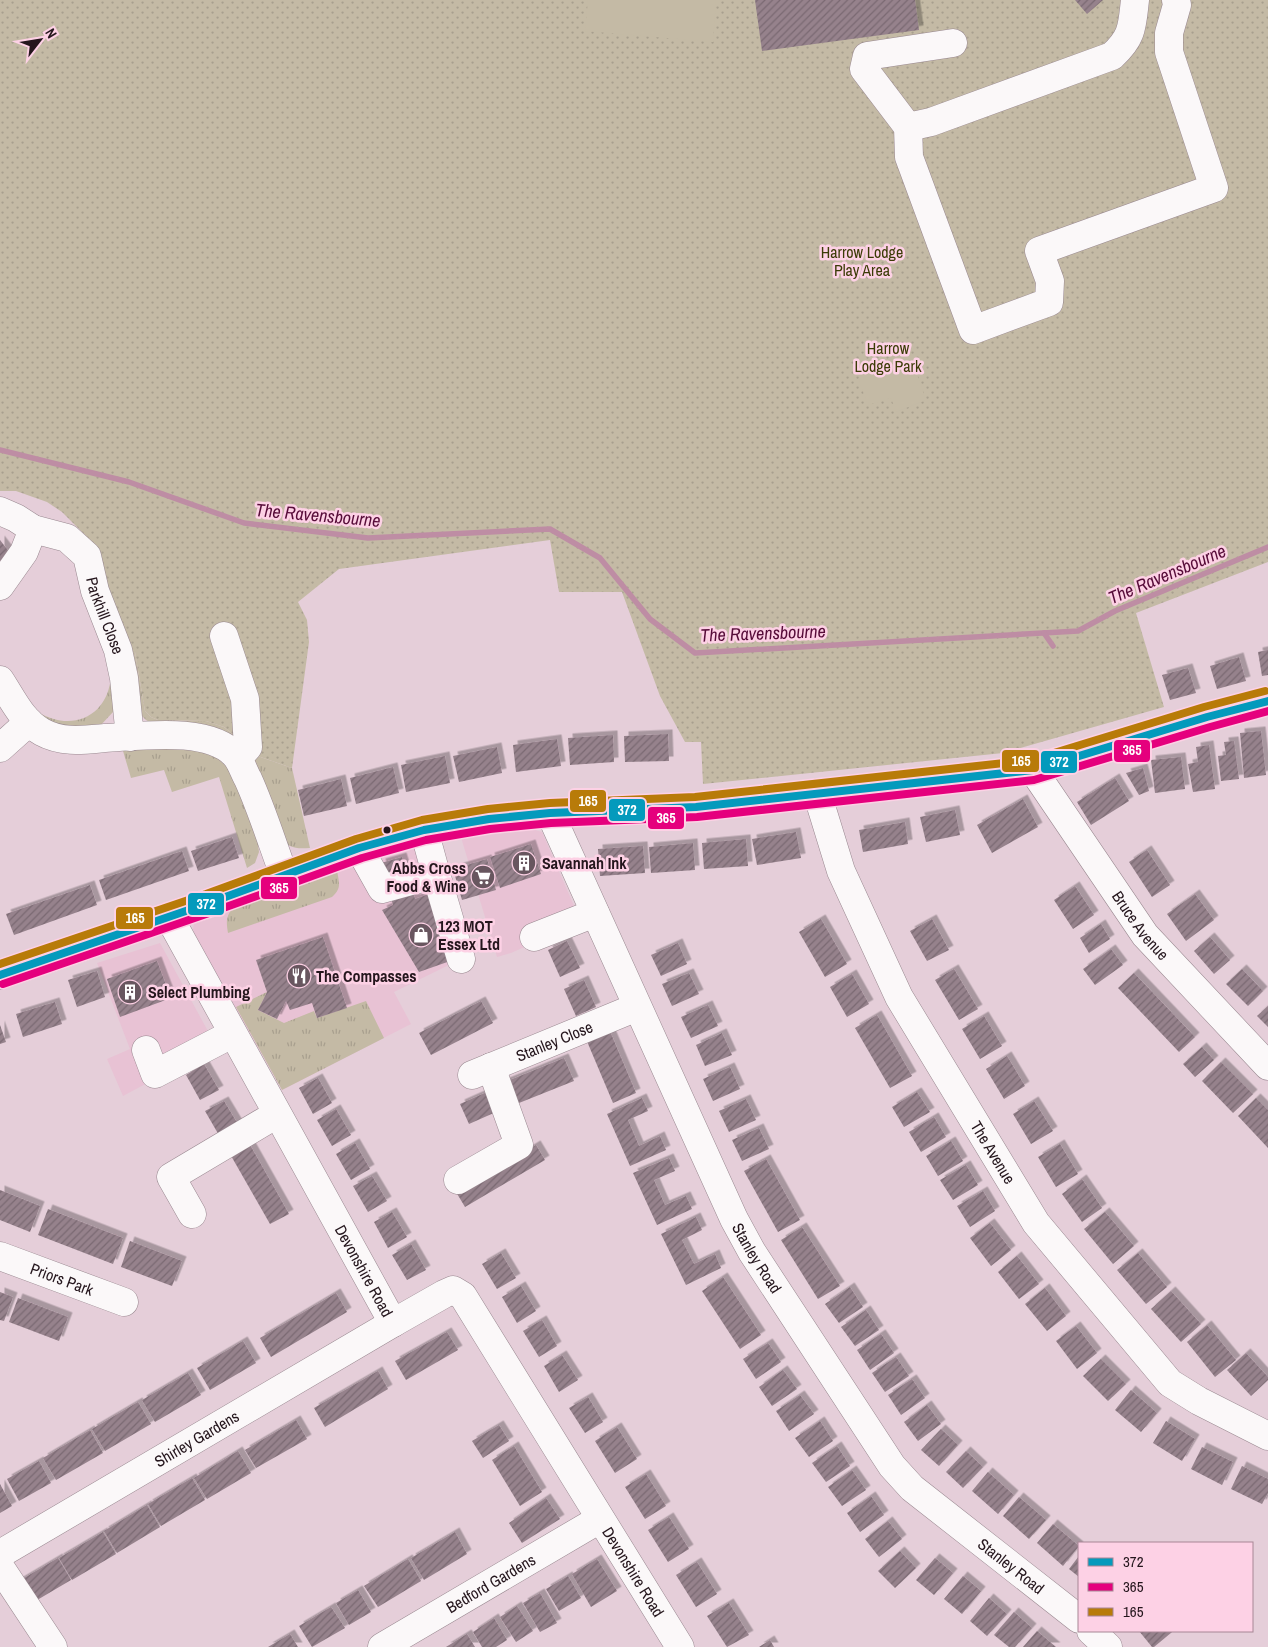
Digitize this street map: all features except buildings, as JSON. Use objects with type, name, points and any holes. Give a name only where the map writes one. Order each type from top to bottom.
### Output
[{"type":"street","points":[[908,127],[931,122],[1112,56],[1122,46],[1130,33],[1135,0]]},
{"type":"street","points":[[953,43],[867,56],[864,69],[908,127],[909,156],[973,330],[1049,302],[1050,281],[1039,251],[1214,188],[1169,52],[1169,33],[1177,5],[1176,0]]},
{"type":"street","name":"Parkhill Close","points":[[0,510],[33,529],[67,538],[87,556],[95,591],[118,650],[124,678],[130,737]]},
{"type":"street","points":[[0,586],[24,552],[33,529]]},
{"type":"street","points":[[224,636],[245,699],[248,747],[238,758]]},
{"type":"street","points":[[4,686],[29,722],[41,732],[57,739],[74,741],[130,737],[189,736],[213,740],[229,748],[238,758],[252,789],[284,875]]},
{"type":"street","points":[[0,976],[359,848],[424,830],[489,819],[550,813],[696,807],[1033,770],[1207,717],[1268,701]]},
{"type":"street","points":[[0,748],[29,722]]},
{"type":"street","name":"Bruce Avenue","points":[[1033,770],[1145,935],[1268,1066]]},
{"type":"street","name":"The Avenue","points":[[817,793],[841,871],[899,998],[1036,1223],[1170,1383],[1199,1401],[1268,1436]]},
{"type":"street","name":"Stanley Road","points":[[550,813],[734,1220],[752,1252],[892,1466],[912,1488],[1078,1618]]},
{"type":"street","points":[[424,830],[461,959]]},
{"type":"street","points":[[359,848],[382,889],[436,874]]},
{"type":"street","points":[[534,937],[595,913]]},
{"type":"street","name":"Devonshire Road","points":[[169,917],[393,1323],[452,1290],[463,1296],[680,1647]]},
{"type":"street","name":"Stanley Close","points":[[458,1180],[519,1144],[481,1071],[637,1007]]},
{"type":"street","points":[[146,1050],[155,1074],[232,1034]]},
{"type":"street","points":[[192,1214],[171,1177],[277,1114]]},
{"type":"street","name":"Priors Park","points":[[0,1256],[124,1302]]},
{"type":"street","name":"Shirley Gardens","points":[[0,1554],[393,1323]]},
{"type":"street","name":"Bedford Gardens","points":[[382,1647],[600,1519]]},
{"type":"street","points":[[0,1567],[53,1647]]},
{"type":"street","points":[[1092,1632],[1108,1647]]},
{"type":"shaded area","points":[[535,830],[542,832],[581,922],[511,953],[497,957],[460,834]]},
{"type":"shaded area","points":[[430,837],[457,961],[394,992],[411,1024],[282,1090],[195,936],[194,923],[200,919]]},
{"type":"shaded area","points":[[160,943],[216,1046],[123,1096],[107,1059],[130,1049],[97,963]]},
{"type":"green space","name":"Harrow Lodge Park","points":[[0,0],[1268,0],[1268,562],[1136,613],[1164,707],[1003,753],[703,784],[701,742],[685,742],[660,696],[622,592],[559,592],[550,540],[339,569],[298,602],[307,620],[309,642],[292,768],[252,754],[244,743],[224,727],[206,721],[158,720],[151,717],[145,711],[135,652],[127,653],[88,538],[62,512],[47,502],[16,491],[0,491]]},
{"type":"green space","points":[[588,0],[716,0],[713,42],[585,31]]},
{"type":"green space","points":[[909,351],[926,400],[896,412],[891,398],[868,405],[859,381],[865,367]]},
{"type":"green space","points":[[135,652],[145,711],[151,717],[158,720],[206,721],[224,727],[244,743],[155,725],[146,720],[140,714],[127,653]]},
{"type":"green space","points":[[111,675],[114,711],[99,727],[74,728],[57,726],[43,718],[38,712],[63,721],[86,717],[104,701],[109,689]]},
{"type":"green space","points":[[196,746],[208,749],[231,770],[257,836],[259,852],[255,863],[247,868],[219,777],[172,792],[164,770],[131,778],[123,751]]},
{"type":"green space","points":[[252,754],[292,768],[310,848],[292,847],[278,837]]},
{"type":"green space","points":[[337,870],[339,888],[332,897],[228,933],[227,919],[233,907]]},
{"type":"green space","points":[[267,992],[258,1010],[284,1023],[314,1011],[317,1018],[366,1001],[384,1038],[282,1090],[236,1007]]},
{"type":"waterway","name":"The Ravensbourne","points":[[0,450],[129,482],[244,523],[368,538],[550,529],[600,558],[650,619],[695,653],[1078,631],[1115,611],[1268,547]]},
{"type":"waterway","points":[[1044,633],[1053,646]]},
{"type":"transit line","name":"165","points":[[0,964],[206,894],[356,839],[422,820],[488,809],[550,803],[695,797],[1031,760],[1204,707],[1265,691]]},
{"type":"transit line","name":"372","points":[[0,975],[209,903],[359,848],[424,830],[489,819],[550,813],[696,807],[1033,770],[1207,717],[1268,701]]},
{"type":"transit line","name":"365","points":[[3,984],[362,858],[426,840],[490,829],[551,823],[697,817],[1034,780],[1268,711]]},
{"type":"place","name":"Savannah Ink","points":[[524,863]]},
{"type":"place","name":"Abbs Cross Food & Wine","points":[[483,877]]},
{"type":"place","name":"123 MOT Essex Ltd","points":[[421,935]]},
{"type":"place","name":"The Compasses","points":[[299,976]]},
{"type":"place","name":"Select Plumbing","points":[[130,992]]},
{"type":"park label","name":"Harrow Lodge Play Area","points":[[862,261]]}]
